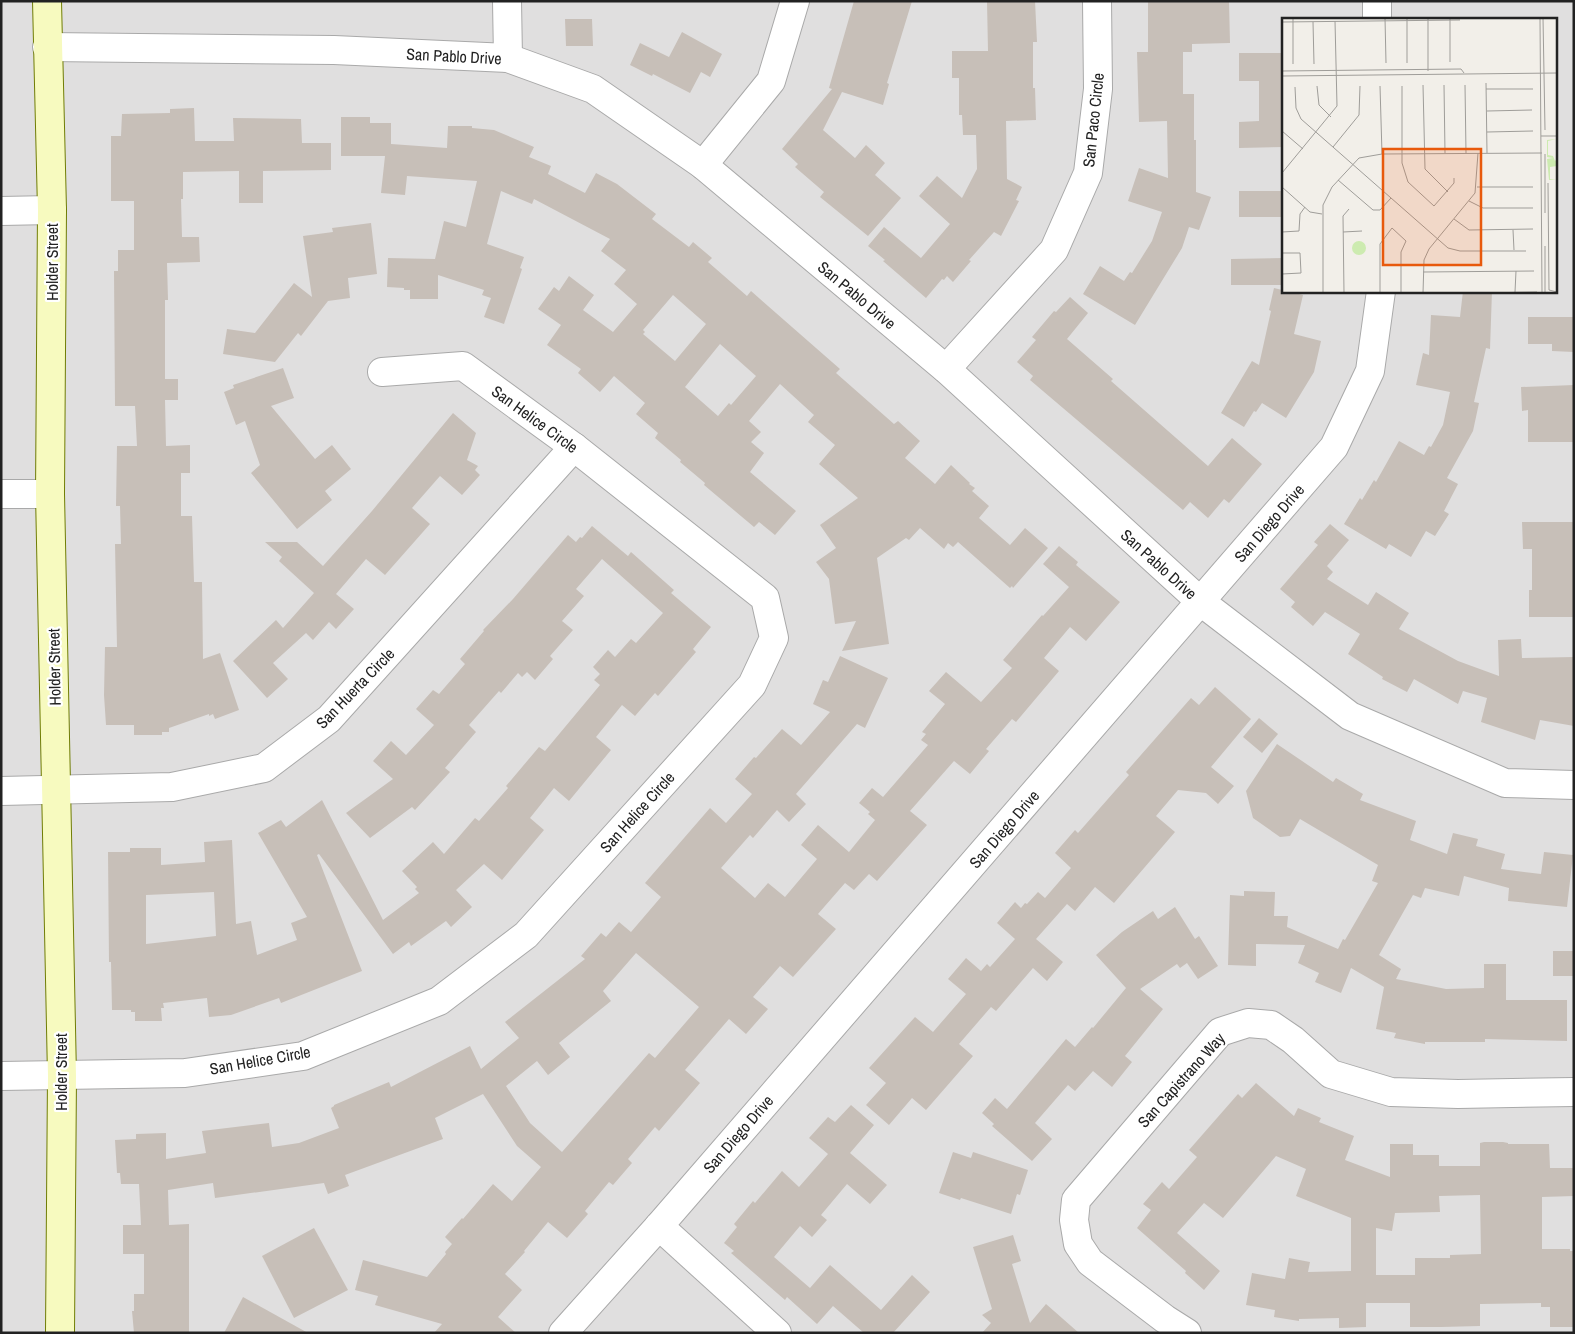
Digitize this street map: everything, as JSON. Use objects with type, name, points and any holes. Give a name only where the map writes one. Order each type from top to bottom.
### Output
[{"type":"street","name":"Holder Street","points":[[47,1],[52,210],[50,494],[62,1076],[60,1333]]},
{"type":"street","points":[[507,1],[508,58]]},
{"type":"street","points":[[703,165],[771,81],[794,1]]},
{"type":"street","name":"San Paco Circle","points":[[946,369],[1054,250],[1088,173],[1098,89],[1097,1]]},
{"type":"street","points":[[1377,1],[1377,18]]},
{"type":"street","name":"San Pablo Drive","points":[[47,47],[334,50],[508,58],[593,89],[703,165],[946,369],[1201,602],[1350,716],[1504,783],[1574,785]]},
{"type":"street","points":[[1,211],[52,210]]},
{"type":"street","name":"San Diego Drive","points":[[563,1333],[659,1226],[1334,447],[1370,371],[1381,292]]},
{"type":"street","name":"San Helice Circle","points":[[1,1076],[185,1073],[303,1056],[439,1001],[526,935],[752,685],[774,638],[765,598],[574,447],[463,366],[382,372]]},
{"type":"street","name":"San Huerta Circle","points":[[1,790],[172,787],[264,768],[329,719],[574,447]]},
{"type":"street","points":[[1,494],[50,494]]},
{"type":"street","name":"San Capistrano Way","points":[[1187,1333],[1165,1319],[1090,1262],[1078,1244],[1074,1220],[1076,1200],[1220,1032],[1248,1023],[1271,1025],[1293,1040],[1331,1074],[1391,1092],[1458,1094],[1574,1092]]},
{"type":"street","points":[[659,1226],[777,1333]]},
{"type":"shaded area","points":[[1,1],[1574,1],[1574,1333],[1,1333]]},
{"type":"building","points":[[854,1],[912,1],[887,83],[889,84],[883,105],[842,92],[823,130],[855,158],[866,145],[885,163],[875,175],[901,198],[868,236],[820,197],[824,192],[795,167],[798,164],[782,149],[832,89],[829,88]]},
{"type":"building","points":[[987,1],[1035,1],[1037,42],[1033,42],[1033,88],[1035,88],[1036,120],[1006,121],[1007,179],[1022,187],[1016,200],[1019,201],[1001,236],[994,232],[969,260],[971,261],[953,282],[947,276],[944,280],[942,279],[926,298],[868,246],[884,227],[921,258],[950,224],[919,196],[937,176],[962,198],[977,169],[976,135],[963,135],[962,115],[959,115],[959,78],[952,78],[952,51],[988,51]]},
{"type":"building","points":[[1148,1],[1229,1],[1230,43],[1192,44],[1192,52],[1183,52],[1183,94],[1194,94],[1196,192],[1211,197],[1199,230],[1189,227],[1182,248],[1135,325],[1083,294],[1100,266],[1124,281],[1130,272],[1132,273],[1152,241],[1162,212],[1128,201],[1139,168],[1168,178],[1167,121],[1139,122],[1137,52],[1148,52]]},
{"type":"building","points":[[565,19],[592,19],[593,46],[566,46]]},
{"type":"building","points":[[682,32],[722,54],[710,77],[701,72],[690,93],[653,74],[652,76],[630,65],[640,43],[669,57]]},
{"type":"building","points":[[1239,53],[1282,53],[1282,147],[1239,148],[1239,122],[1259,121],[1259,81],[1239,81]]},
{"type":"building","points":[[194,108],[195,141],[234,141],[233,118],[301,119],[302,143],[331,143],[331,170],[263,171],[263,203],[239,203],[239,171],[183,172],[183,199],[181,199],[182,237],[199,237],[200,262],[167,263],[168,300],[165,300],[165,379],[178,379],[178,400],[165,400],[166,446],[190,445],[190,473],[181,473],[181,516],[192,516],[194,582],[202,582],[203,659],[220,653],[239,710],[215,719],[213,714],[209,716],[209,714],[169,728],[169,732],[162,732],[162,735],[134,735],[134,725],[106,725],[104,695],[105,647],[117,647],[115,544],[121,544],[120,506],[116,506],[117,446],[137,446],[135,406],[115,406],[114,271],[118,271],[118,250],[134,250],[134,201],[111,201],[111,136],[121,136],[122,114],[170,113],[170,109]]},
{"type":"building","points":[[341,117],[370,117],[370,123],[391,123],[391,144],[447,148],[448,126],[472,126],[472,128],[494,130],[534,147],[529,157],[551,166],[548,174],[585,193],[596,173],[617,184],[656,214],[652,219],[689,247],[693,242],[712,258],[708,262],[747,296],[751,291],[840,369],[836,373],[894,424],[898,421],[920,441],[905,458],[935,484],[951,465],[975,488],[972,491],[989,506],[979,518],[1010,545],[1025,528],[1048,548],[1013,588],[1012,586],[1010,588],[958,542],[953,547],[948,543],[944,549],[920,528],[909,540],[906,538],[877,558],[889,644],[842,651],[856,621],[835,624],[829,579],[816,562],[836,548],[820,525],[858,498],[819,464],[835,445],[808,422],[814,415],[780,384],[749,421],[761,432],[751,442],[764,453],[750,472],[796,511],[775,535],[759,522],[754,527],[704,485],[705,483],[655,438],[658,433],[636,414],[645,403],[614,376],[600,392],[578,373],[581,369],[547,345],[561,325],[538,309],[554,287],[559,291],[569,276],[594,295],[583,310],[613,332],[637,304],[614,284],[626,270],[601,251],[610,239],[534,199],[532,204],[501,191],[487,244],[524,257],[520,268],[522,269],[504,324],[484,317],[491,298],[482,295],[484,290],[438,275],[438,299],[410,299],[410,290],[387,287],[388,258],[435,259],[444,221],[466,227],[477,181],[407,176],[405,195],[381,193],[385,156],[341,156]],"holes":[[[673,295],[706,324],[675,361],[643,334],[645,332],[643,330]],[[720,344],[756,376],[731,405],[729,403],[718,416],[685,387]]]},
{"type":"building","points":[[1239,191],[1282,191],[1282,217],[1239,217]]},
{"type":"building","points":[[371,223],[377,274],[348,278],[350,298],[328,301],[301,336],[298,333],[275,362],[223,354],[227,329],[255,333],[294,283],[312,297],[303,236],[333,232],[332,228]]},
{"type":"building","points":[[1282,258],[1282,285],[1231,285],[1231,259]]},
{"type":"building","points":[[1274,288],[1282,290],[1282,292],[1303,295],[1294,334],[1321,341],[1314,372],[1286,418],[1262,403],[1256,412],[1254,411],[1244,427],[1221,413],[1252,361],[1259,365],[1271,311],[1269,310]]},
{"type":"building","points":[[1463,292],[1492,292],[1490,349],[1486,348],[1474,402],[1479,403],[1473,431],[1447,478],[1458,484],[1444,511],[1449,514],[1435,536],[1426,531],[1411,557],[1389,544],[1386,549],[1344,524],[1360,498],[1362,500],[1374,480],[1376,482],[1399,441],[1424,455],[1429,446],[1431,447],[1443,425],[1450,392],[1416,385],[1423,353],[1429,355],[1431,315],[1460,317]]},
{"type":"building","points":[[1070,297],[1088,313],[1067,339],[1113,379],[1111,381],[1208,466],[1232,438],[1262,464],[1229,503],[1224,499],[1208,518],[1190,502],[1183,510],[1030,380],[1033,376],[1017,362],[1036,340],[1032,337],[1054,311],[1056,312]]},
{"type":"building","points":[[1528,317],[1574,317],[1574,352],[1552,351],[1552,344],[1528,344]]},
{"type":"building","points":[[283,368],[294,398],[271,406],[315,459],[332,445],[351,469],[325,491],[332,500],[297,529],[251,473],[260,465],[245,421],[236,425],[224,392],[234,388],[233,385]]},
{"type":"building","points":[[1574,385],[1574,442],[1528,442],[1528,410],[1522,411],[1521,387]]},
{"type":"building","points":[[453,413],[476,433],[467,460],[478,466],[475,470],[480,475],[462,495],[440,476],[412,508],[430,524],[385,575],[366,559],[336,594],[354,609],[336,629],[329,622],[313,640],[306,633],[273,663],[288,679],[267,698],[233,661],[276,620],[283,628],[314,593],[279,561],[282,557],[265,542],[297,542],[323,566],[372,511]]},
{"type":"building","points":[[1522,522],[1574,522],[1574,617],[1529,617],[1529,590],[1532,590],[1532,549],[1523,549]]},
{"type":"building","points":[[1330,524],[1349,540],[1327,566],[1333,572],[1327,579],[1368,605],[1376,592],[1409,613],[1399,629],[1458,661],[1499,676],[1498,640],[1521,639],[1522,658],[1574,657],[1574,726],[1540,720],[1535,740],[1481,722],[1487,698],[1463,691],[1458,704],[1414,679],[1407,692],[1382,679],[1383,677],[1348,654],[1360,634],[1325,612],[1313,626],[1291,607],[1295,602],[1280,589],[1318,545],[1314,542]]},
{"type":"building","points":[[592,526],[628,556],[631,552],[674,590],[671,593],[711,627],[693,649],[696,652],[658,696],[655,693],[635,716],[622,705],[596,737],[611,750],[569,801],[554,788],[530,818],[544,830],[502,880],[484,864],[456,890],[472,907],[451,927],[446,921],[411,946],[409,942],[393,954],[319,854],[317,855],[362,971],[281,1003],[279,998],[231,1015],[209,1017],[207,998],[163,1003],[164,1008],[161,1008],[162,1021],[135,1021],[135,1012],[131,1012],[131,1010],[112,1010],[111,962],[109,962],[108,852],[130,852],[130,848],[161,848],[161,865],[205,862],[204,842],[232,840],[236,924],[251,921],[257,955],[297,940],[291,923],[307,917],[258,833],[281,820],[286,827],[322,800],[383,920],[419,893],[415,889],[417,887],[402,871],[433,842],[444,854],[475,818],[479,821],[508,788],[506,786],[539,747],[545,751],[600,685],[594,680],[600,674],[593,667],[608,650],[615,657],[631,639],[636,643],[663,613],[602,559],[576,589],[584,596],[562,621],[573,630],[550,656],[553,659],[535,680],[527,672],[522,677],[518,673],[501,693],[499,691],[469,725],[476,732],[445,768],[450,772],[415,810],[412,807],[370,838],[346,813],[393,779],[373,761],[391,741],[406,755],[434,725],[416,709],[433,690],[439,694],[465,664],[460,659],[483,630],[513,599],[568,535],[576,542],[580,537],[582,538]],"holes":[[[214,892],[216,936],[146,944],[146,895]]]},
{"type":"building","points":[[1059,546],[1078,562],[1076,565],[1120,602],[1086,641],[1070,627],[1044,658],[1059,671],[1016,722],[1012,719],[986,749],[989,751],[970,774],[954,761],[910,811],[927,825],[877,881],[869,874],[854,890],[845,883],[818,914],[836,929],[793,977],[780,966],[753,997],[768,1009],[746,1034],[729,1019],[685,1070],[700,1083],[659,1131],[655,1127],[628,1159],[632,1163],[613,1185],[609,1182],[585,1211],[588,1214],[567,1238],[548,1222],[524,1251],[505,1274],[522,1290],[498,1317],[516,1333],[434,1333],[442,1324],[375,1305],[378,1296],[355,1290],[363,1260],[427,1277],[452,1244],[445,1237],[493,1184],[512,1201],[541,1167],[517,1146],[483,1094],[435,1118],[443,1139],[345,1175],[349,1186],[328,1194],[324,1183],[215,1198],[213,1183],[168,1190],[169,1225],[189,1224],[189,1333],[134,1333],[132,1311],[134,1311],[134,1294],[144,1294],[144,1254],[123,1254],[123,1225],[141,1225],[139,1184],[121,1184],[120,1173],[117,1173],[115,1140],[136,1139],[136,1134],[166,1133],[166,1159],[206,1153],[202,1131],[269,1123],[272,1147],[299,1143],[339,1128],[331,1108],[334,1105],[389,1082],[391,1087],[470,1046],[481,1069],[519,1038],[505,1022],[585,959],[581,956],[601,933],[606,937],[619,922],[631,932],[661,897],[645,883],[710,808],[726,823],[752,794],[735,779],[754,757],[756,758],[782,729],[801,745],[830,712],[813,704],[823,680],[828,682],[840,656],[888,678],[865,728],[857,724],[796,794],[806,804],[789,822],[777,810],[753,838],[750,835],[721,868],[755,898],[768,883],[785,897],[817,859],[801,845],[818,825],[849,852],[875,820],[868,814],[870,812],[859,803],[872,788],[883,797],[928,745],[921,740],[926,734],[922,732],[945,704],[929,691],[946,672],[981,702],[1012,668],[1003,660],[1069,587],[1043,564]],"holes":[[[636,953],[699,1007],[655,1058],[649,1053],[562,1152],[530,1123],[506,1086],[537,1061],[548,1075],[570,1057],[559,1043],[611,1001],[603,991]]]},
{"type":"building","points":[[1215,687],[1251,719],[1211,767],[1234,786],[1218,804],[1206,793],[1178,790],[1156,816],[1175,832],[1114,903],[1095,887],[1075,911],[1067,904],[1036,939],[1063,962],[1047,981],[1033,968],[996,1011],[991,1007],[959,1044],[973,1056],[926,1110],[912,1098],[889,1125],[866,1105],[886,1083],[869,1068],[915,1017],[933,1032],[966,994],[948,979],[966,958],[981,971],[987,964],[990,967],[1015,939],[997,923],[1015,902],[1021,908],[1038,892],[1045,898],[1071,868],[1055,853],[1075,830],[1078,833],[1129,775],[1126,772],[1191,698],[1199,705]]},
{"type":"building","points":[[1259,718],[1278,734],[1262,753],[1243,737]]},
{"type":"building","points":[[1277,744],[1333,782],[1336,778],[1363,794],[1360,800],[1416,821],[1410,840],[1447,854],[1453,833],[1478,839],[1476,846],[1505,854],[1501,869],[1541,874],[1544,852],[1573,855],[1567,907],[1508,901],[1509,888],[1464,876],[1459,896],[1425,888],[1421,898],[1413,895],[1379,955],[1401,969],[1396,979],[1446,989],[1484,988],[1484,964],[1506,964],[1506,1000],[1567,1000],[1567,1041],[1485,1039],[1485,1042],[1425,1042],[1425,1044],[1394,1038],[1396,1033],[1376,1029],[1384,987],[1351,968],[1341,993],[1315,982],[1319,973],[1298,963],[1305,945],[1256,944],[1256,966],[1228,965],[1230,895],[1244,896],[1244,891],[1275,892],[1274,916],[1288,916],[1287,927],[1338,949],[1378,883],[1372,881],[1378,865],[1300,819],[1290,836],[1280,837],[1253,818],[1246,791]]},
{"type":"building","points":[[1175,907],[1195,939],[1199,936],[1218,966],[1198,979],[1187,963],[1180,968],[1177,964],[1140,989],[1163,1009],[1125,1056],[1132,1062],[1112,1087],[1093,1071],[1075,1091],[1068,1085],[1035,1123],[1052,1139],[1032,1161],[992,1126],[994,1124],[982,1113],[995,1098],[1007,1109],[1066,1039],[1075,1047],[1126,988],[1096,955],[1122,932],[1153,911],[1158,919]]},
{"type":"building","points":[[1553,951],[1574,951],[1574,976],[1553,976]]},
{"type":"building","points":[[1256,1083],[1294,1116],[1298,1108],[1321,1118],[1319,1122],[1354,1136],[1345,1160],[1390,1177],[1390,1144],[1413,1144],[1413,1155],[1439,1155],[1439,1166],[1480,1166],[1480,1143],[1549,1144],[1550,1168],[1574,1168],[1574,1196],[1542,1197],[1542,1249],[1570,1249],[1570,1251],[1574,1251],[1574,1327],[1550,1327],[1550,1307],[1541,1307],[1541,1303],[1480,1304],[1480,1326],[1410,1327],[1410,1303],[1366,1303],[1366,1327],[1339,1328],[1339,1318],[1299,1319],[1299,1321],[1274,1317],[1275,1310],[1246,1305],[1252,1273],[1285,1279],[1289,1258],[1310,1262],[1308,1272],[1351,1271],[1351,1218],[1296,1196],[1306,1169],[1276,1156],[1223,1218],[1204,1203],[1177,1233],[1220,1271],[1204,1290],[1185,1273],[1186,1271],[1137,1228],[1151,1210],[1143,1204],[1162,1182],[1169,1189],[1197,1157],[1189,1150],[1238,1094],[1242,1098]],"holes":[[[1480,1195],[1481,1254],[1450,1255],[1450,1258],[1415,1258],[1415,1275],[1376,1275],[1376,1228],[1392,1231],[1395,1213],[1440,1212],[1439,1196]]]},
{"type":"building","points":[[851,1105],[874,1125],[850,1153],[887,1185],[870,1204],[847,1184],[821,1215],[827,1220],[812,1237],[800,1226],[774,1257],[810,1288],[830,1265],[881,1310],[912,1275],[930,1292],[893,1333],[864,1333],[833,1306],[817,1324],[787,1297],[785,1300],[731,1253],[734,1251],[724,1243],[737,1227],[734,1224],[782,1171],[799,1187],[828,1154],[809,1138],[828,1117],[835,1122]]},
{"type":"building","points":[[953,1152],[971,1158],[973,1152],[1028,1170],[1020,1195],[1017,1194],[1011,1214],[939,1193]]},
{"type":"building","points":[[314,1228],[348,1290],[294,1318],[262,1256]]},
{"type":"building","points":[[1013,1235],[1021,1261],[1012,1264],[1030,1323],[1046,1304],[1079,1333],[982,1333],[991,1323],[982,1315],[992,1309],[973,1247]]},
{"type":"building","points":[[243,1297],[308,1333],[224,1333]]}]
